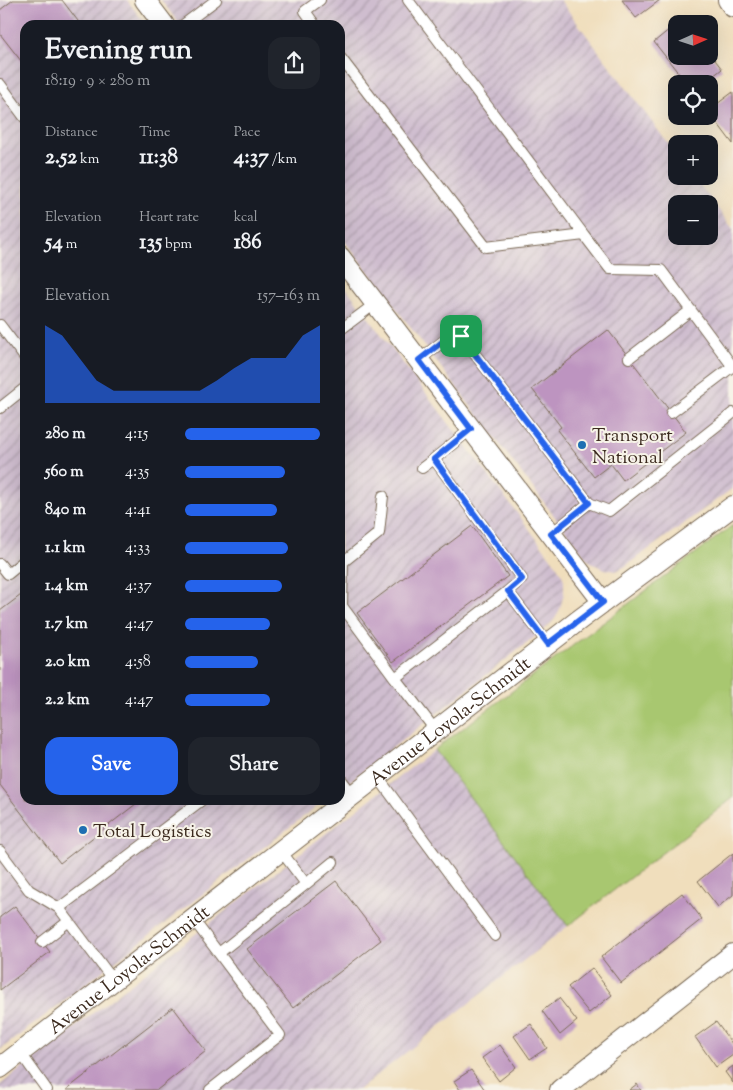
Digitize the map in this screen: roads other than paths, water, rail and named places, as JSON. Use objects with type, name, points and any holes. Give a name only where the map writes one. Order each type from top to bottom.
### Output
[{"type":"street","points":[[145,0],[160,20]]},
{"type":"street","points":[[728,0],[733,7]]},
{"type":"street","points":[[345,263],[603,602]]},
{"type":"street","name":"Avenue Loyola-Schmidt","points":[[345,801],[603,602],[733,506]]},
{"type":"street","name":"Avenue Loyola-Schmidt","points":[[0,1068],[340,805]]},
{"type":"street","points":[[560,1090],[730,961]]},
{"type":"lane","points":[[190,20],[216,0]]},
{"type":"lane","points":[[312,20],[305,11],[320,0]]},
{"type":"lane","points":[[408,0],[610,269],[661,270],[733,367],[671,413]]},
{"type":"lane","points":[[345,64],[486,247],[584,235]]},
{"type":"lane","points":[[0,84],[20,111]]},
{"type":"lane","points":[[345,326],[376,303]]},
{"type":"lane","points":[[629,358],[691,310]]},
{"type":"lane","points":[[0,325],[20,351]]},
{"type":"lane","points":[[419,360],[446,339],[461,336],[589,503],[609,511],[733,413]]},
{"type":"lane","points":[[0,408],[20,392]]},
{"type":"lane","points":[[422,468],[471,429]]},
{"type":"lane","points":[[395,678],[522,579],[434,459]]},
{"type":"lane","points":[[345,560],[378,533],[383,496]]},
{"type":"lane","points":[[551,534],[589,503]]},
{"type":"lane","points":[[0,564],[8,574],[20,564]]},
{"type":"lane","points":[[508,591],[548,644]]},
{"type":"lane","points":[[345,610],[436,731]]},
{"type":"lane","points":[[377,776],[495,936]]},
{"type":"lane","points":[[345,785],[353,795]]},
{"type":"lane","points":[[60,908],[195,805]]},
{"type":"lane","points":[[0,851],[29,890],[60,908],[113,980]]},
{"type":"lane","points":[[281,851],[306,884]]},
{"type":"lane","points":[[219,953],[333,862]]},
{"type":"lane","points":[[193,919],[280,1035],[210,1090]]},
{"type":"lane","points":[[42,942],[69,921]]},
{"type":"lane","points":[[20,1052],[47,1090]]},
{"type":"place","name":"Transport National","points":[[582,445]]},
{"type":"place","name":"Total Logistics","points":[[83,830]]}]
